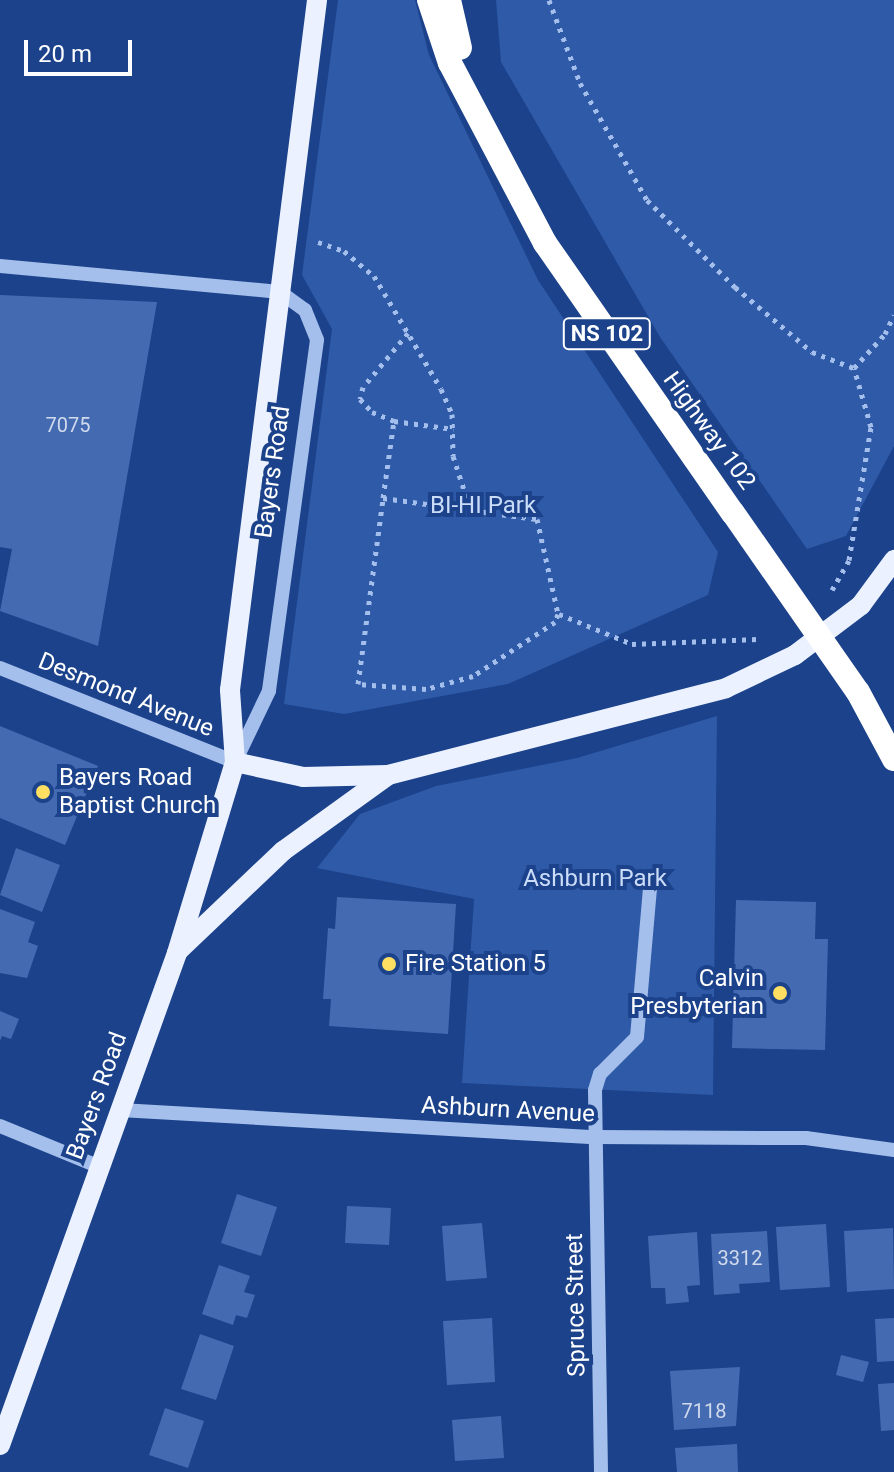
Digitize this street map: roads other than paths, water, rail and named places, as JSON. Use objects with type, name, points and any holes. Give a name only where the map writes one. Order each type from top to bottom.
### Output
[{"type":"highway","name":"Highway 102","points":[[429,0],[450,63],[545,243],[858,692],[894,759]]},
{"type":"highway","name":"NS 102","points":[[449,0],[493,147]]},
{"type":"main road","name":"Bayers Road","points":[[0,1445],[177,953],[235,762],[230,690],[317,0]]},
{"type":"main road","points":[[235,762],[303,777],[388,775],[726,688],[806,647],[861,605],[894,560]]},
{"type":"main road","points":[[177,953],[283,851],[388,775]]},
{"type":"street","points":[[0,266],[280,292]]},
{"type":"street","name":"Bayers Road","points":[[235,762],[269,691],[317,340],[305,310],[280,292]]},
{"type":"street","name":"Desmond Avenue","points":[[0,668],[235,762]]},
{"type":"street","name":"Spruce Street","points":[[601,1472],[594,1137],[600,1074],[637,1037],[651,877]]},
{"type":"street","name":"Ashburn Avenue","points":[[120,1110],[594,1137],[806,1138],[894,1150]]},
{"type":"street","points":[[0,1126],[100,1167]]},
{"type":"place","name":"Bayers Road Baptist Church","points":[[43,792]]},
{"type":"place","name":"Fire Station 5","points":[[389,964]]},
{"type":"place","name":"Calvin Presbyterian","points":[[780,993]]},
{"type":"park label","name":"BI-HI Park","points":[[483,506]]},
{"type":"park label","name":"Ashburn Park","points":[[595,879]]}]
